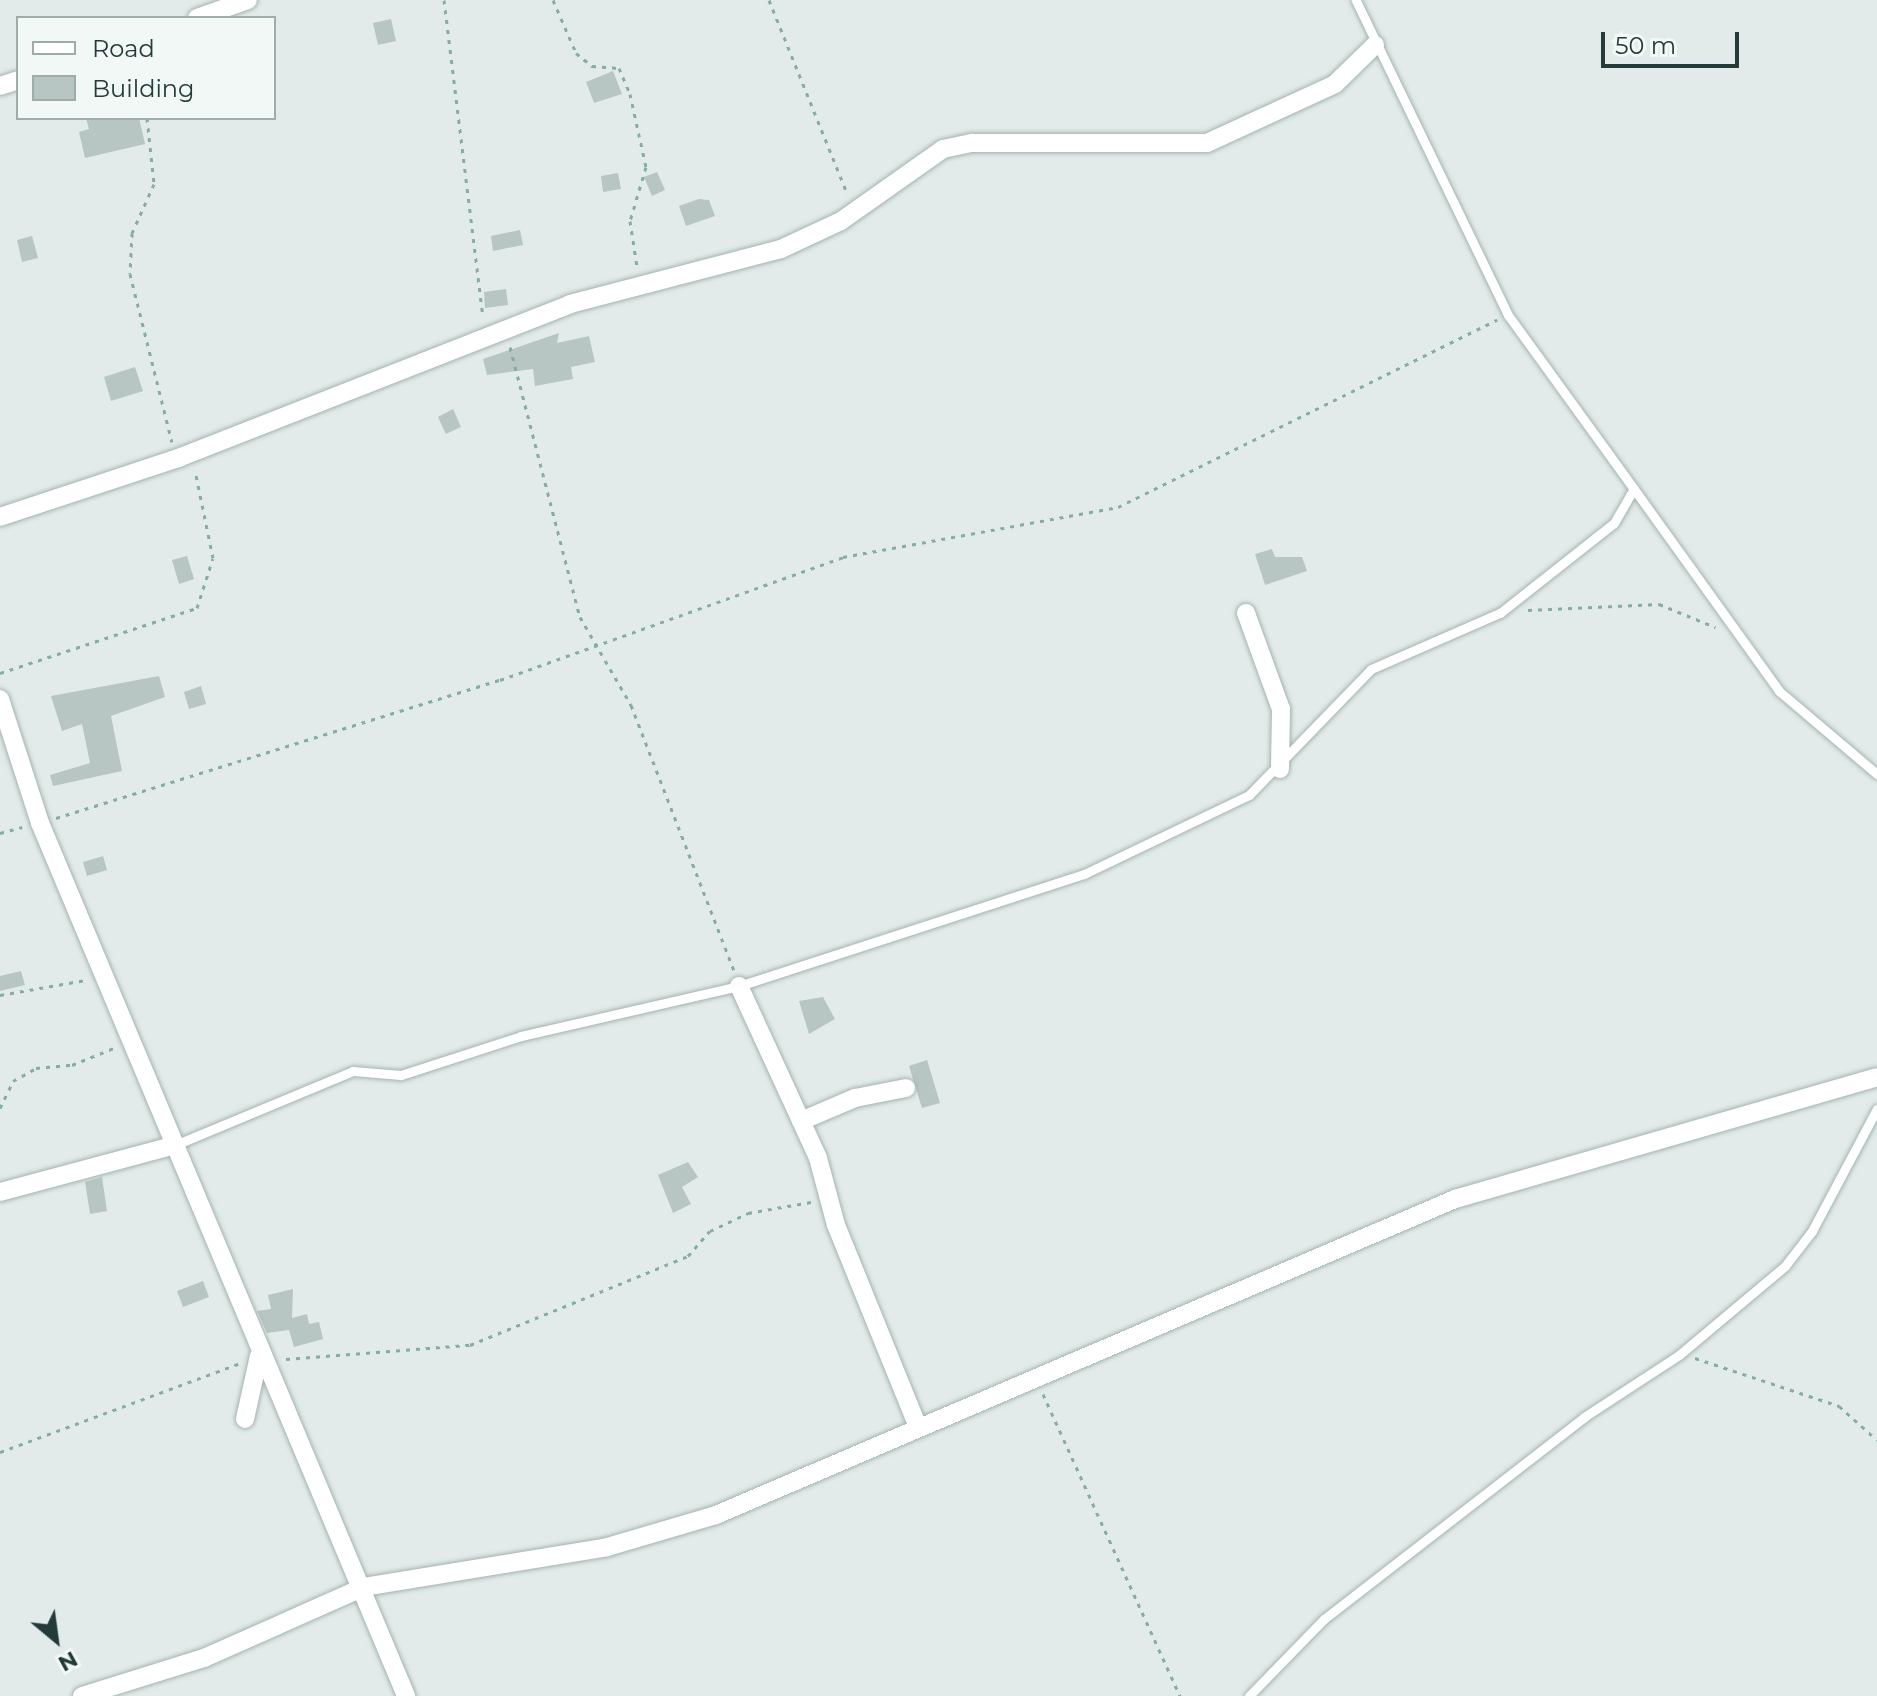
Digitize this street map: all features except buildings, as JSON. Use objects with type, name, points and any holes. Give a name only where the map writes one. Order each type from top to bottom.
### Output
[{"type":"street","points":[[203,16],[248,0]]},
{"type":"street","points":[[0,517],[185,458],[570,304],[734,266],[806,239],[957,145],[1185,144],[1225,137],[1335,84],[1375,45]]},
{"type":"street","points":[[1246,613],[1281,709],[1280,769]]},
{"type":"street","points":[[0,699],[40,823],[109,974],[175,1145],[235,1277],[259,1356],[364,1587],[406,1696]]},
{"type":"street","points":[[739,986],[801,1121],[829,1205],[917,1424]]},
{"type":"street","points":[[82,1696],[189,1664],[364,1587],[653,1536],[1469,1194],[1877,1077]]},
{"type":"street","points":[[801,1121],[855,1098],[906,1088]]},
{"type":"street","points":[[0,1192],[175,1145]]},
{"type":"street","points":[[245,1419],[259,1356]]},
{"type":"lane","points":[[1356,0],[1375,45],[1508,315],[1779,691],[1877,774]]},
{"type":"lane","points":[[175,1145],[353,1071],[401,1075],[521,1036],[739,986],[1084,874],[1249,795],[1280,769],[1321,715],[1371,669],[1500,613],[1614,523],[1634,489]]},
{"type":"lane","points":[[1249,1696],[1324,1619],[1584,1417],[1679,1355],[1785,1266],[1812,1231],[1877,1109]]},
{"type":"path","points":[[444,0],[484,340]]},
{"type":"path","points":[[553,0],[576,53],[592,66],[619,68],[630,94],[646,167],[630,221],[642,280]]},
{"type":"path","points":[[769,0],[852,202]]},
{"type":"path","points":[[0,673],[197,608],[213,558],[185,458],[139,334],[130,274],[132,233],[154,184],[147,120]]},
{"type":"path","points":[[0,833],[40,823],[591,648],[843,557],[1118,507],[1508,315]]},
{"type":"path","points":[[510,329],[510,369],[591,648],[636,715],[739,986]]},
{"type":"path","points":[[1500,613],[1598,602],[1659,604],[1739,639]]},
{"type":"path","points":[[0,995],[109,974]]},
{"type":"path","points":[[0,1108],[13,1081],[25,1075],[72,1065],[133,1037]]},
{"type":"path","points":[[0,1452],[259,1356],[314,1362],[470,1345],[688,1256],[710,1231],[748,1213],[788,1202],[829,1205]]},
{"type":"path","points":[[1679,1355],[1831,1402],[1877,1440]]},
{"type":"path","points":[[1034,1376],[1180,1696]]}]
